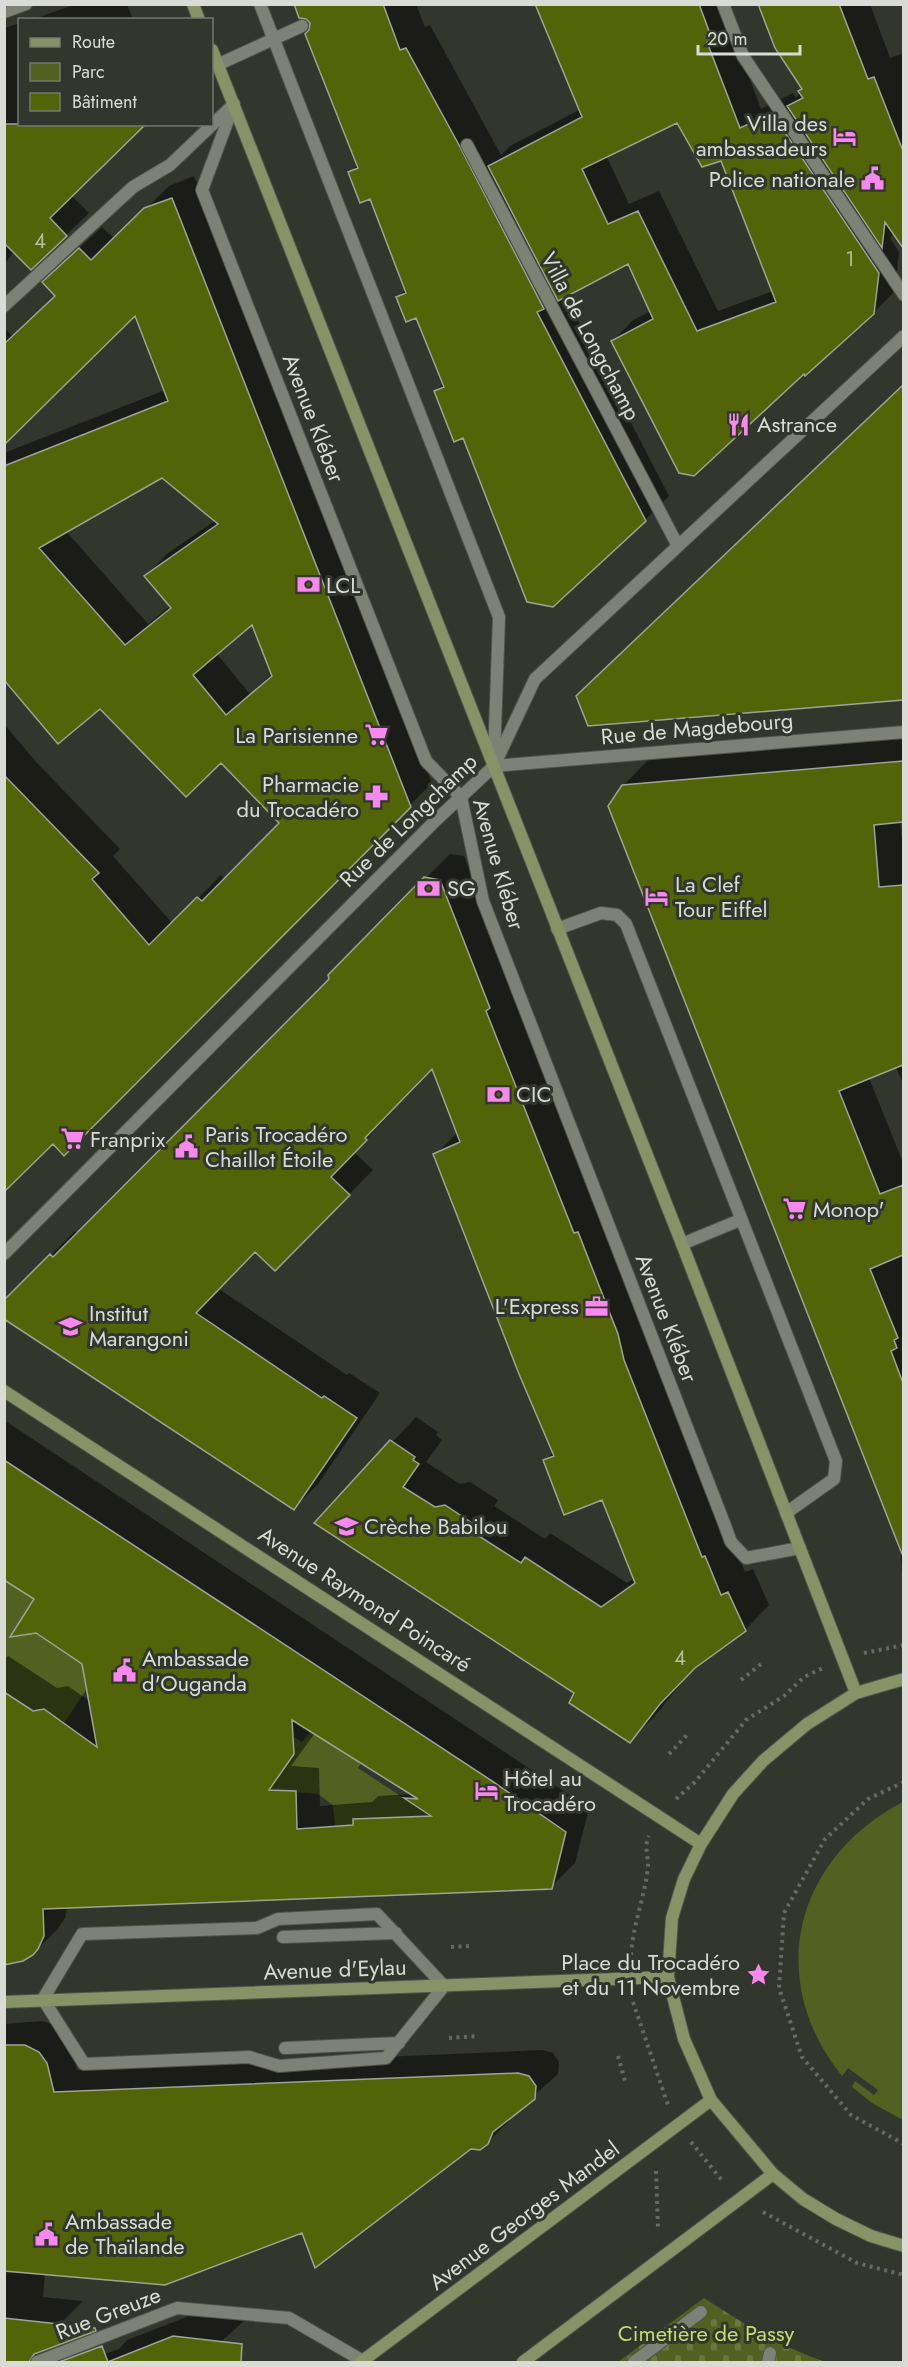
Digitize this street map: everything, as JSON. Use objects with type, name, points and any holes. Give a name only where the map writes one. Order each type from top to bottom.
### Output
[{"type":"main road","name":"Avenue Kléber","points":[[213,52],[682,1244],[856,1693]]},
{"type":"main road","name":"Avenue Raymond Poincaré","points":[[4,1390],[701,1844]]},
{"type":"main road","points":[[903,1679],[856,1693],[807,1724],[764,1761],[733,1794],[701,1844],[684,1879],[672,1918],[668,1977],[684,2039],[711,2100],[773,2174],[803,2199],[836,2219],[871,2236],[903,2246]]},
{"type":"main road","name":"Avenue d'Eylau","points":[[4,2002],[668,1977]]},
{"type":"main road","name":"Avenue Georges Mandel","points":[[362,2362],[711,2100]]},
{"type":"main road","points":[[523,2362],[773,2174]]},
{"type":"street","points":[[4,12],[26,4]]},
{"type":"street","name":"Avenue Kléber","points":[[260,4],[499,617],[494,766]]},
{"type":"street","points":[[723,4],[743,56],[903,295]]},
{"type":"street","points":[[218,65],[302,26]]},
{"type":"street","points":[[213,124],[234,104]]},
{"type":"street","name":"Avenue Kléber","points":[[234,104],[202,190],[426,762],[461,797],[483,901],[731,1542],[747,1557],[800,1548]]},
{"type":"street","points":[[4,306],[133,187],[170,165],[211,126]]},
{"type":"street","name":"Villa de Longchamp","points":[[468,145],[678,546]]},
{"type":"street","name":"Rue de Longchamp","points":[[4,1254],[434,822],[494,766],[535,679],[903,336]]},
{"type":"street","name":"Rue de Magdebourg","points":[[494,766],[903,732]]},
{"type":"street","name":"Avenue Kléber","points":[[557,929],[601,913],[617,915],[626,924],[836,1461],[834,1479],[786,1513]]},
{"type":"street","name":"Avenue Kléber","points":[[682,1244],[740,1220]]},
{"type":"street","points":[[377,1914],[444,1986],[386,2058],[279,2066],[249,2057],[84,2064],[43,1999],[82,1934],[257,1928],[278,1919],[377,1914]]},
{"type":"street","points":[[283,1937],[396,1933]]},
{"type":"street","points":[[285,2048],[399,2043]]},
{"type":"street","name":"Rue Greuze","points":[[37,2362],[177,2308],[289,2318],[362,2362]]},
{"type":"street","points":[[634,2362],[701,2312]]},
{"type":"path","points":[[874,1650],[903,1645]]},
{"type":"path","points":[[741,1680],[761,1664]]},
{"type":"path","points":[[681,1793],[695,1782],[746,1720],[784,1696],[804,1677]]},
{"type":"path","points":[[669,1754],[687,1735]]},
{"type":"path","points":[[903,1782],[868,1799],[825,1839],[784,1913],[779,1988],[802,2057],[850,2115],[903,2144]]},
{"type":"path","points":[[632,1950],[632,1936],[648,1865],[646,1841]]},
{"type":"path","points":[[451,1947],[469,1946]]},
{"type":"path","points":[[633,2000],[665,2101]]},
{"type":"path","points":[[449,2038],[478,2036]]},
{"type":"path","points":[[618,2056],[625,2081]]},
{"type":"path","points":[[695,2148],[721,2179]]},
{"type":"path","points":[[656,2170],[658,2228]]},
{"type":"path","points":[[761,2211],[857,2263],[903,2275]]},
{"type":"green space","points":[[4,1580],[34,1599],[14,1630],[22,1635],[27,1635],[30,1630],[42,1637],[72,1591],[80,1662],[86,1667],[92,1681],[64,1723],[44,1710],[37,1713],[5,1692]]},
{"type":"green space","points":[[263,1718],[302,1742],[311,1730],[361,1763],[358,1768],[405,1799],[413,1796],[432,1809],[424,1822],[353,1819],[353,1825],[335,1826],[333,1805],[318,1794],[271,1790],[278,1779],[273,1776]]},
{"type":"green space","points":[[903,1802],[903,2120],[872,2103],[852,2087],[855,2081],[874,2095],[878,2090],[848,2068],[842,2076],[818,2039],[803,2000],[799,1961],[803,1924],[816,1888],[837,1855],[866,1826]]},
{"type":"green space","name":"Cimetière de Passy","points":[[704,2298],[763,2334],[794,2350],[826,2362],[618,2362]]},
{"type":"building","points":[[294,4],[383,4],[400,50],[406,48],[459,145],[544,309],[537,312],[646,521],[553,607],[527,602],[463,438],[454,442],[434,391],[444,387],[416,318],[406,322],[396,297],[406,293],[370,199],[360,203],[348,172],[358,168],[305,34],[309,30],[310,23],[306,19],[299,18]]},
{"type":"building","points":[[535,4],[699,4],[712,39],[707,42],[740,128],[772,113],[879,273],[874,314],[805,376],[804,374],[694,476],[679,473],[611,341],[653,319],[628,264],[558,301],[488,166],[582,117]],"holes":[[[677,123],[702,167],[721,161],[776,302],[697,331],[638,211],[608,224],[582,169]]]},
{"type":"building","points":[[758,4],[839,4],[868,79],[874,77],[903,151],[903,248],[885,222],[882,248],[787,106],[803,98],[798,91],[802,89],[775,48]]},
{"type":"building","points":[[4,124],[144,126],[50,218],[67,236],[31,270],[4,243]]},
{"type":"building","points":[[172,198],[411,807],[64,1156],[53,1144],[4,1192],[4,775],[99,873],[92,879],[149,945],[197,897],[202,901],[279,823],[221,763],[186,797],[100,709],[58,744],[4,680],[4,466],[168,401],[135,316],[4,445],[4,344],[55,296],[42,282],[79,248],[91,260],[144,208]],"holes":[[[162,478],[218,524],[144,576],[171,608],[125,645],[39,548]],[[252,625],[272,676],[226,715],[193,675]]]},
{"type":"building","points":[[903,385],[903,700],[588,726],[576,696]]},
{"type":"building","points":[[903,761],[903,822],[874,825],[879,887],[903,885],[903,1065],[839,1091],[880,1194],[903,1185],[903,1255],[870,1269],[898,1338],[894,1340],[897,1348],[891,1351],[903,1383],[902,1554],[608,806],[622,785]]},
{"type":"building","points":[[424,877],[440,880],[490,1008],[486,1011],[574,1233],[578,1232],[618,1334],[624,1360],[702,1557],[705,1556],[721,1595],[728,1592],[746,1631],[695,1668],[660,1704],[630,1743],[569,1703],[574,1693],[314,1523],[390,1440],[415,1457],[413,1460],[419,1464],[403,1487],[435,1507],[445,1505],[475,1525],[471,1531],[521,1563],[525,1557],[601,1607],[635,1583],[602,1500],[564,1515],[543,1460],[554,1456],[519,1374],[433,1154],[460,1142],[432,1069],[365,1138],[367,1140],[331,1177],[350,1195],[275,1271],[255,1252],[196,1313],[322,1398],[324,1396],[357,1418],[294,1510],[4,1319],[4,1300],[50,1254],[53,1257],[216,1093],[329,979],[328,975]]},
{"type":"building","points":[[4,1460],[566,1832],[552,1889],[43,1909],[44,1936],[38,1949],[23,1961],[4,1965],[4,1692],[33,1711],[44,1709],[97,1747],[82,1664],[36,1633],[10,1637],[34,1599],[4,1580]],"holes":[[[292,1720],[418,1799],[404,1798],[431,1816],[353,1819],[353,1825],[297,1829],[296,1791],[269,1790],[294,1754]]]},
{"type":"building","points":[[4,2045],[25,2045],[39,2052],[47,2063],[54,2092],[518,2073],[529,2076],[536,2086],[535,2099],[493,2132],[488,2144],[480,2150],[471,2149],[315,2268],[302,2233],[165,2285],[4,2271]]},
{"type":"building","points":[[4,2318],[95,2328],[96,2331],[34,2354],[29,2362],[4,2362]]},
{"type":"building","points":[[173,2336],[242,2344],[241,2362],[110,2361]]},
{"type":"building","points":[[102,2346],[108,2362],[59,2362]]},
{"type":"place","name":"Villa des ambassadeurs","points":[[845,136]]},
{"type":"place","name":"Police nationale","points":[[873,179]]},
{"type":"place","name":"Astrance","points":[[739,424]]},
{"type":"place","name":"LCL","points":[[308,585]]},
{"type":"place","name":"La Parisienne","points":[[376,735]]},
{"type":"place","name":"Pharmacie du Trocadéro","points":[[377,797]]},
{"type":"place","name":"SG","points":[[429,888]]},
{"type":"place","name":"La Clef Tour Eiffel","points":[[657,897]]},
{"type":"place","name":"CIC","points":[[498,1094]]},
{"type":"place","name":"Franprix","points":[[72,1139]]},
{"type":"place","name":"Paris Trocadéro Chaillot Étoile","points":[[187,1147]]},
{"type":"place","name":"Monop'","points":[[795,1209]]},
{"type":"place","name":"L'Express","points":[[597,1306]]},
{"type":"place","name":"Institut Marangoni","points":[[71,1326]]},
{"type":"place","name":"Crèche Babilou","points":[[346,1526]]},
{"type":"place","name":"Ambassade d'Ouganda","points":[[124,1671]]},
{"type":"place","name":"Hôtel au Trocadéro","points":[[486,1791]]},
{"type":"place","name":"Place du Trocadéro et du 11 Novembre","points":[[758,1975]]},
{"type":"place","name":"Ambassade de Thaïlande","points":[[47,2234]]}]
